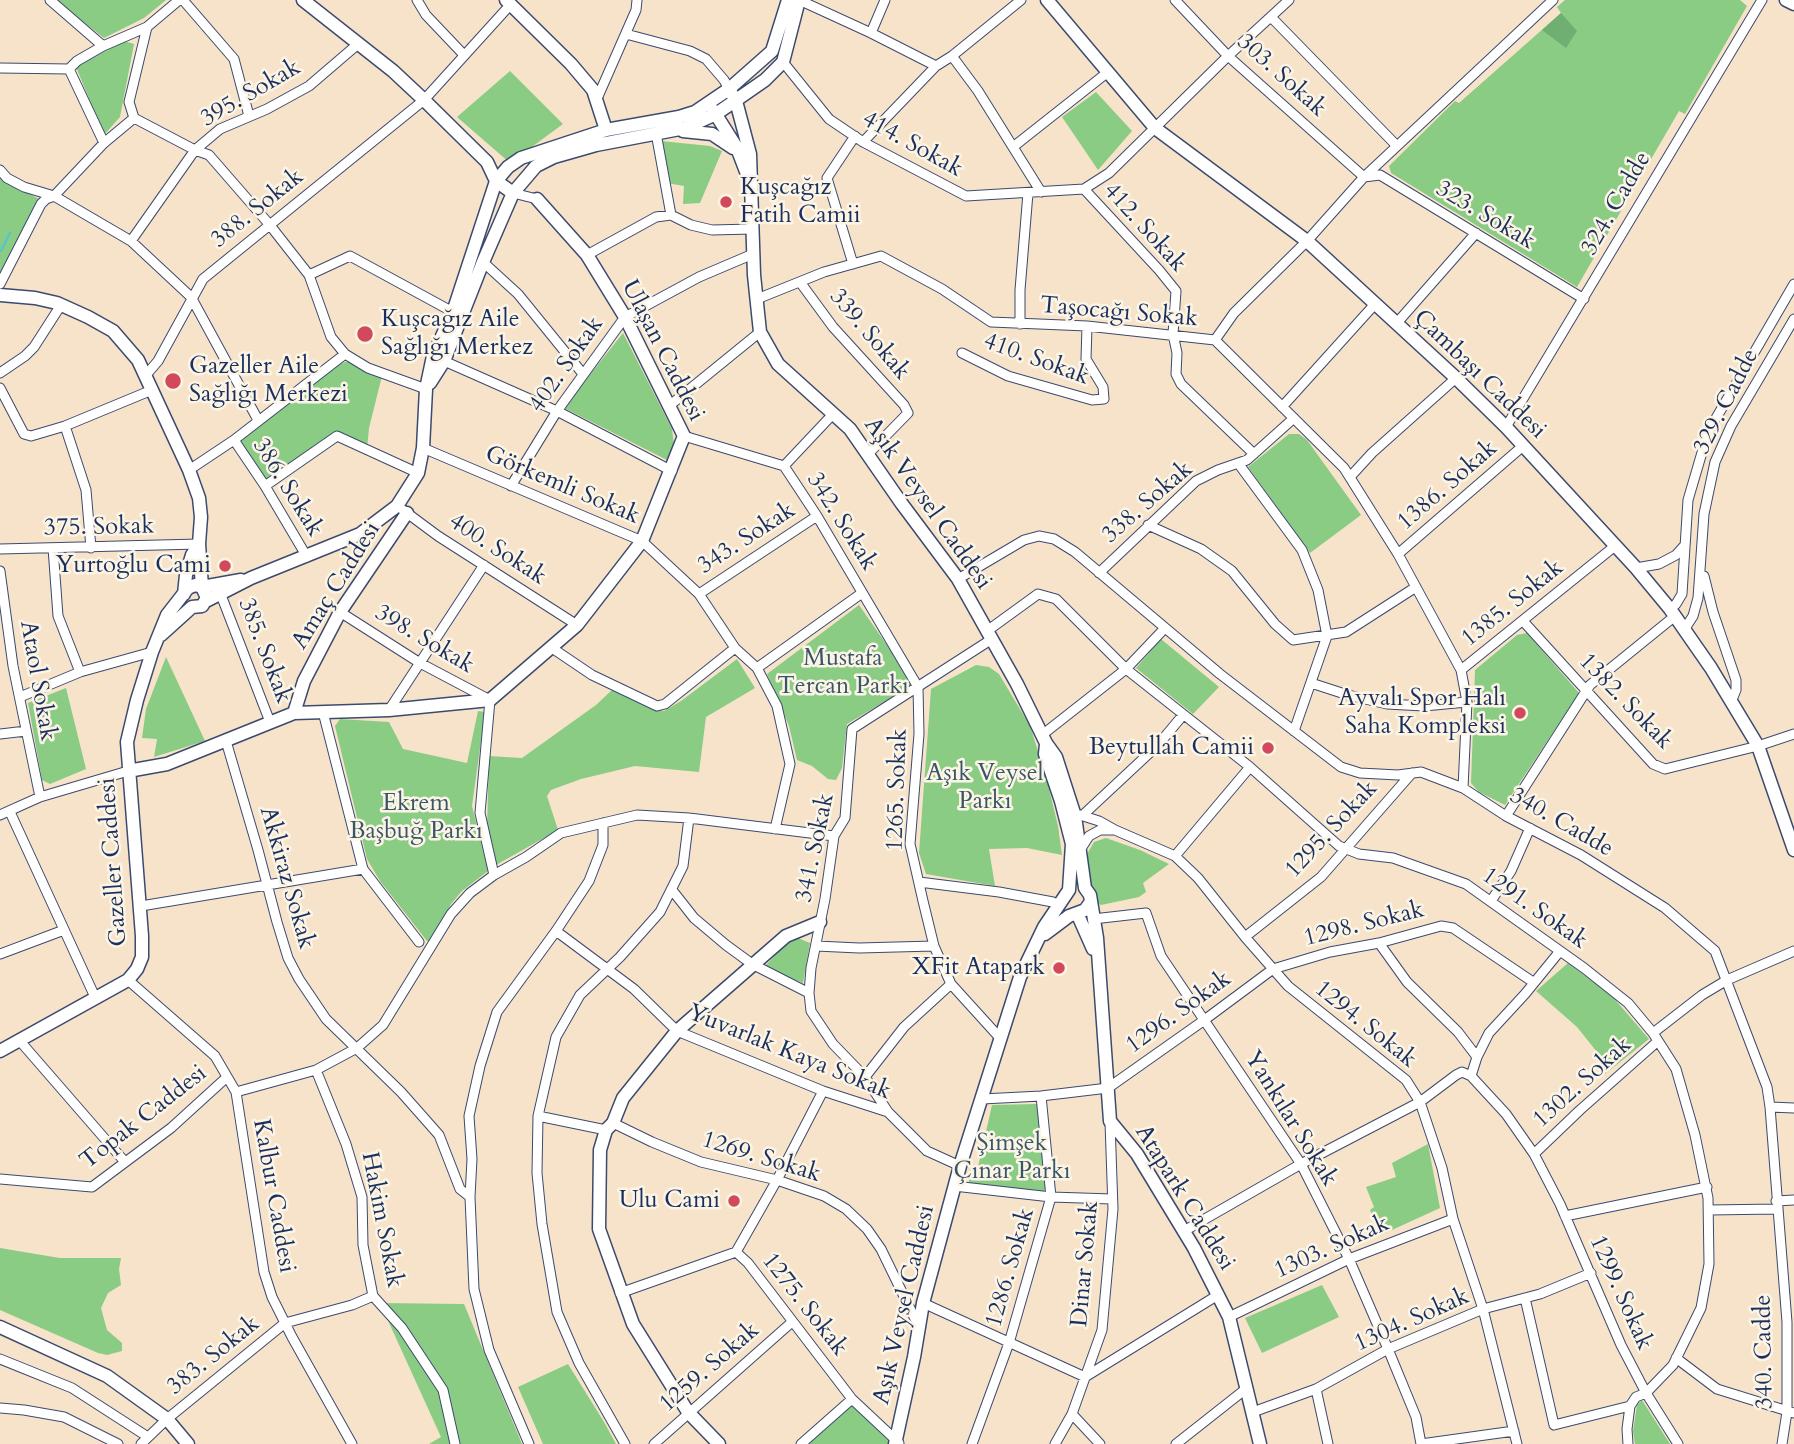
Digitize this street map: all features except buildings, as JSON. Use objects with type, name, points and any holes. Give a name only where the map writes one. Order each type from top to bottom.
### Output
[{"type":"street","points":[[50,0],[103,46]]},
{"type":"street","points":[[0,68],[69,69],[77,61],[103,46],[147,27],[181,0],[234,59],[249,116]]},
{"type":"street","points":[[303,0],[424,100],[487,162],[496,181],[513,193],[537,199]]},
{"type":"street","points":[[417,0],[426,15],[464,55]]},
{"type":"street","points":[[596,101],[636,10],[637,0]]},
{"type":"street","points":[[147,27],[129,102],[134,118],[209,155],[309,275],[331,337],[345,354],[368,368],[426,389],[444,361],[513,193],[525,177],[536,166],[554,157],[596,145],[685,128],[716,114],[772,51],[788,0]]},
{"type":"street","points":[[496,181],[508,167],[521,158],[606,130],[695,112],[708,103],[765,80],[783,62],[799,0],[936,66]]},
{"type":"street","points":[[871,33],[885,0]]},
{"type":"street","points":[[853,264],[827,178],[859,139],[936,66],[953,56],[1021,0]]},
{"type":"street","name":"Çambaşı Caddesi","points":[[1047,0],[1156,128],[1307,241],[1506,427],[1636,568],[1684,629],[1758,746],[1794,850]]},
{"type":"street","name":"303. Sokak","points":[[1175,0],[1228,56],[1364,177]]},
{"type":"street","points":[[1084,189],[1109,173],[1289,0]]},
{"type":"street","points":[[1215,340],[1234,313],[1307,241],[1364,177],[1553,0]]},
{"type":"street","name":"324. Cadde","points":[[1506,427],[1762,0]]},
{"type":"street","points":[[1787,0],[1794,4]]},
{"type":"street","points":[[508,2],[571,64],[593,90],[606,130]]},
{"type":"street","name":"388. Sokak","points":[[146,375],[158,361],[203,279],[424,100],[508,2]]},
{"type":"street","points":[[1271,17],[1396,145]]},
{"type":"street","points":[[626,34],[679,48],[706,59],[733,95]]},
{"type":"street","name":"395. Sokak","points":[[131,241],[195,150],[219,129],[267,109],[309,86],[358,44]]},
{"type":"street","points":[[953,56],[1041,192]]},
{"type":"street","name":"414. Sokak","points":[[783,62],[829,119],[859,139],[965,197],[1084,189]]},
{"type":"street","points":[[69,69],[104,143]]},
{"type":"street","points":[[1013,147],[1108,72]]},
{"type":"street","name":"Aşık Veysel Caddesi","points":[[733,95],[750,153],[753,254],[760,332],[778,364],[850,429],[958,579],[1056,757],[1079,815],[1080,850],[1085,888],[1090,895],[1090,903],[1085,910],[1056,924],[1039,938]]},
{"type":"street","name":"Aşık Veysel Caddesi","points":[[708,103],[740,156],[750,180]]},
{"type":"street","points":[[0,284],[41,204],[54,196],[104,143],[134,118]]},
{"type":"street","points":[[662,132],[693,130],[712,134],[730,145],[740,156]]},
{"type":"street","points":[[662,132],[671,215]]},
{"type":"street","points":[[487,162],[508,167],[525,177],[537,199]]},
{"type":"street","points":[[0,170],[7,178],[24,187],[54,196],[131,241],[191,297],[258,420]]},
{"type":"street","name":"323. Sokak","points":[[1364,177],[1380,175],[1584,299]]},
{"type":"street","name":"Amaç Caddesi","points":[[294,713],[304,681],[340,612],[402,509],[418,472],[424,448],[426,389],[433,356],[453,312],[496,181]]},
{"type":"street","name":"412. Sokak","points":[[1084,189],[1175,291],[1173,334],[1177,353],[1176,374],[1181,384],[1254,454]]},
{"type":"street","points":[[1020,324],[1028,192]]},
{"type":"street","name":"Ulaşan Caddesi","points":[[490,700],[577,625],[642,541],[684,436],[625,317],[587,255],[537,199]]},
{"type":"street","points":[[587,255],[656,217],[671,215],[691,225],[712,230],[752,229]]},
{"type":"street","points":[[1396,324],[1476,233]]},
{"type":"street","name":"402. Sokak","points":[[511,486],[557,411],[625,317],[699,276],[753,254]]},
{"type":"street","points":[[309,275],[350,256],[453,312]]},
{"type":"street","name":"Taşocağı Sokak","points":[[757,299],[881,256],[942,289],[991,321],[1173,334],[1215,340],[1344,468],[1398,554],[1461,670]]},
{"type":"street","points":[[483,262],[518,294],[583,374]]},
{"type":"street","name":"339. Sokak","points":[[800,282],[833,327],[904,405],[908,413],[867,454]]},
{"type":"street","name":"329. Cadde","points":[[1673,613],[1682,594],[1688,500],[1708,432],[1794,284]]},
{"type":"street","name":"Gazeller Caddesi","points":[[0,295],[35,298],[61,305],[113,331],[130,350],[146,375],[199,498],[202,587]]},
{"type":"street","points":[[1282,407],[1375,304]]},
{"type":"street","points":[[0,373],[34,347],[61,305]]},
{"type":"street","name":"329. Cadde","points":[[1684,629],[1696,608],[1706,496],[1718,454],[1731,426],[1794,319]]},
{"type":"street","name":"410. Sokak","points":[[962,354],[1008,376],[1092,401],[1104,399],[1103,387],[1086,359],[1087,327]]},
{"type":"street","points":[[669,406],[760,332]]},
{"type":"street","points":[[189,470],[234,440],[345,354]]},
{"type":"street","points":[[444,361],[557,411],[672,471]]},
{"type":"street","points":[[1350,477],[1372,453],[1456,378]]},
{"type":"street","points":[[0,388],[26,436],[65,426],[152,390]]},
{"type":"street","points":[[784,466],[834,414]]},
{"type":"street","name":"338. Sokak","points":[[1099,573],[1196,481],[1254,454],[1294,418]]},
{"type":"street","points":[[65,426],[86,490],[91,548]]},
{"type":"street","points":[[265,486],[337,436],[418,472]]},
{"type":"street","name":"342. Sokak","points":[[684,436],[784,466],[817,516],[918,687]]},
{"type":"street","name":"386. Sokak","points":[[234,440],[307,556]]},
{"type":"street","name":"1386. Sokak","points":[[1398,554],[1523,446]]},
{"type":"street","name":"Görkemli Sokak","points":[[424,448],[642,541],[699,594],[735,648],[758,668],[777,706],[790,764],[775,829]]},
{"type":"street","points":[[1238,463],[1302,550],[1318,590],[1327,636],[1294,731]]},
{"type":"street","points":[[206,601],[251,578],[360,534],[402,509]]},
{"type":"street","name":"400. Sokak","points":[[402,509],[438,536],[577,625]]},
{"type":"street","name":"343. Sokak","points":[[699,594],[817,516]]},
{"type":"street","points":[[1148,525],[1201,549],[1232,571],[1275,624],[1293,640],[1346,632],[1416,587]]},
{"type":"street","name":"340. Cadde","points":[[958,579],[1024,540],[1039,536],[1054,539],[1075,552],[1164,629],[1341,767],[1360,773],[1422,772],[1463,788],[1506,816],[1581,855],[1665,908],[1715,951],[1767,1087],[1776,1205],[1791,1322],[1790,1412],[1782,1444]]},
{"type":"street","name":"Gazeller Caddesi","points":[[0,1051],[128,980],[142,957],[141,906],[127,742],[152,652],[167,615],[184,595],[186,575],[192,555],[199,544]]},
{"type":"street","name":"375. Sokak","points":[[0,549],[199,544]]},
{"type":"street","points":[[1636,568],[1668,560],[1685,545]]},
{"type":"street","name":"1385. Sokak","points":[[1463,788],[1467,702],[1461,670],[1615,546]]},
{"type":"street","points":[[53,548],[58,616],[80,672]]},
{"type":"street","points":[[389,710],[484,565]]},
{"type":"street","points":[[1701,568],[1736,680],[1736,690],[1731,702]]},
{"type":"street","name":"Ataol Sokak","points":[[0,571],[13,666],[40,797]]},
{"type":"street","points":[[202,587],[207,595],[202,606],[192,607],[186,603],[184,595],[191,586],[202,587],[251,578]]},
{"type":"street","points":[[758,668],[863,593]]},
{"type":"street","name":"1291. Sokak","points":[[990,635],[1038,594],[1056,600],[1126,669],[1250,767],[1339,846],[1359,854],[1393,858],[1466,884],[1628,1003],[1656,1037],[1676,1069],[1707,1187],[1709,1210],[1709,1264],[1701,1308],[1673,1365],[1646,1393],[1636,1397],[1630,1406]]},
{"type":"street","name":"385. Sokak","points":[[221,595],[270,722]]},
{"type":"street","name":"Gazeller Caddesi","points":[[158,637],[192,607]]},
{"type":"street","name":"398. Sokak","points":[[340,612],[420,663],[490,700]]},
{"type":"street","points":[[1506,816],[1590,685],[1673,613]]},
{"type":"street","name":"1382. Sokak","points":[[1523,621],[1653,764],[1665,769],[1758,746]]},
{"type":"street","points":[[1044,739],[1126,669],[1164,629]]},
{"type":"street","name":"341. Sokak","points":[[888,1112],[865,1077],[833,1044],[818,1022],[811,1011],[808,993],[834,836],[845,818],[852,729],[918,687],[990,635]]},
{"type":"street","points":[[552,648],[592,675],[657,706],[665,704],[735,648]]},
{"type":"street","points":[[20,697],[80,672],[152,652]]},
{"type":"street","points":[[0,665],[13,666]]},
{"type":"street","points":[[1311,683],[1387,704],[1424,706],[1467,702]]},
{"type":"street","name":"1265. Sokak","points":[[918,687],[919,734],[910,844],[934,946],[951,984],[1000,1038]]},
{"type":"street","points":[[0,815],[40,797],[128,771],[167,764],[294,713],[389,710],[490,700],[480,813],[494,875]]},
{"type":"street","points":[[323,712],[363,869],[419,942]]},
{"type":"street","points":[[1079,815],[1158,745],[1183,715]]},
{"type":"street","points":[[0,734],[26,731]]},
{"type":"street","points":[[1758,746],[1794,734]]},
{"type":"street","name":"Aşık Veysel Caddesi","points":[[897,1443],[923,1303],[960,1166],[1020,977],[1044,926],[1062,897],[1072,844],[1045,754],[1044,739]]},
{"type":"street","name":"Akkiraz Sokak","points":[[226,741],[288,958],[299,979],[326,1019],[401,1092],[439,1135],[460,1189],[470,1197]]},
{"type":"street","points":[[1175,856],[1250,767]]},
{"type":"street","name":"1295. Sokak","points":[[1245,937],[1321,877],[1412,773]]},
{"type":"street","points":[[10,812],[95,998]]},
{"type":"street","points":[[236,1092],[316,1070],[357,1048],[383,1025],[451,914],[470,893],[561,833],[637,815],[689,818],[834,836]]},
{"type":"street","name":"1294. Sokak","points":[[1079,815],[1099,821],[1175,856],[1198,878],[1288,986],[1406,1080],[1420,1102],[1442,1168],[1453,1219],[1483,1309],[1517,1444]]},
{"type":"street","points":[[625,1444],[579,1363],[557,1312],[542,1224],[537,1173],[538,1116],[556,1037],[580,995],[660,912],[683,866],[689,818]]},
{"type":"street","points":[[529,1444],[489,1350],[474,1289],[469,1116],[480,1066],[497,1012],[589,881],[603,845],[603,823]]},
{"type":"street","points":[[1491,901],[1511,871],[1530,828]]},
{"type":"street","points":[[1080,850],[1089,835],[1100,830],[1115,830]]},
{"type":"street","points":[[141,906],[363,869]]},
{"type":"street","points":[[919,882],[1062,897],[1076,886],[1085,888]]},
{"type":"street","points":[[672,890],[694,918],[726,945],[752,964],[808,993]]},
{"type":"street","points":[[1062,897],[1069,910],[1077,913]]},
{"type":"street","name":"Atapark Caddesi","points":[[1090,903],[1099,954],[1110,1121],[1137,1154],[1184,1231],[1229,1317],[1260,1444]]},
{"type":"street","name":"Atapark Caddesi","points":[[1077,913],[1090,938],[1099,970]]},
{"type":"street","name":"Yankılar Sokak","points":[[1093,919],[1146,913],[1161,956],[1301,1164],[1349,1259],[1388,1349],[1416,1417],[1421,1444]]},
{"type":"street","points":[[719,1444],[688,1412],[633,1324],[620,1293],[599,1229],[600,1150],[623,1098],[677,1031],[786,936],[820,922]]},
{"type":"street","name":"1298. Sokak","points":[[1273,969],[1329,952],[1380,943],[1441,926],[1453,928],[1533,982]]},
{"type":"street","points":[[2,950],[64,930]]},
{"type":"street","name":"Yuvarlak Kaya Sokak","points":[[556,931],[634,989],[677,1031],[822,1091],[888,1112],[927,1151],[960,1166]]},
{"type":"street","points":[[1380,943],[1407,982],[1458,1032],[1477,1057]]},
{"type":"street","points":[[816,946],[934,946]]},
{"type":"street","points":[[1184,1231],[1301,1164],[1420,1102],[1456,1075],[1462,1072],[1471,1076],[1489,1033],[1525,995],[1560,951]]},
{"type":"street","name":"1302. Sokak","points":[[1534,1154],[1702,995],[1727,980],[1794,951]]},
{"type":"street","name":"1296. Sokak","points":[[1108,1088],[1273,969]]},
{"type":"street","name":"Kalbur Caddesi","points":[[128,980],[215,1056],[236,1092],[264,1272],[272,1297],[352,1444]]},
{"type":"street","points":[[865,1077],[904,1027],[951,984]]},
{"type":"street","points":[[19,1040],[125,1162]]},
{"type":"street","name":"Hakim Sokak","points":[[316,1070],[346,1144],[362,1198],[363,1245],[373,1296],[402,1328],[443,1390],[455,1444]]},
{"type":"street","name":"1299. Sokak","points":[[1471,1076],[1506,1114],[1534,1154],[1591,1273],[1621,1345],[1646,1393],[1678,1444]]},
{"type":"street","name":"Topak Caddesi","points":[[0,1178],[92,1187],[171,1128],[227,1077]]},
{"type":"street","points":[[982,1099],[1041,1096],[1108,1088]]},
{"type":"street","points":[[736,1252],[777,1180],[822,1091]]},
{"type":"street","name":"1286. Sokak","points":[[972,1444],[1009,1343],[1051,1196],[1041,1096]]},
{"type":"street","points":[[1769,1107],[1794,1108]]},
{"type":"street","name":"1269. Sokak","points":[[538,1116],[609,1126],[701,1162],[777,1180],[824,1196],[846,1209],[867,1229],[880,1249],[919,1327]]},
{"type":"street","name":"Dinar Sokak","points":[[1055,1444],[1072,1414],[1102,1330],[1112,1199],[1110,1121]]},
{"type":"street","points":[[954,1186],[1112,1199]]},
{"type":"street","points":[[1565,1216],[1707,1187]]},
{"type":"street","points":[[1709,1210],[1776,1205],[1794,1200]]},
{"type":"street","name":"1303. Sokak","points":[[1229,1317],[1349,1259],[1453,1219]]},
{"type":"street","name":"1275. Sokak","points":[[620,1293],[736,1252],[748,1262],[852,1399],[897,1443]]},
{"type":"street","name":"1304. Sokak","points":[[1253,1412],[1316,1389],[1388,1349],[1483,1309],[1525,1298],[1591,1273]]},
{"type":"street","points":[[923,1303],[1085,1377],[1218,1294]]},
{"type":"street","points":[[285,1323],[352,1305],[373,1296]]},
{"type":"street","points":[[1525,1298],[1554,1425],[1630,1406],[1628,1444]]},
{"type":"street","name":"1259. Sokak","points":[[654,1444],[793,1322]]},
{"type":"street","name":"383. Sokak","points":[[145,1441],[167,1419],[285,1323]]},
{"type":"street","points":[[0,1327],[107,1376],[167,1419],[188,1444]]},
{"type":"street","points":[[1676,1358],[1717,1390],[1790,1412]]},
{"type":"street","points":[[0,1359],[72,1388],[145,1441]]},
{"type":"street","points":[[1176,1444],[1247,1388]]},
{"type":"street","points":[[1316,1389],[1328,1444]]},
{"type":"street","points":[[801,1444],[852,1399]]},
{"type":"street","points":[[0,1408],[64,1417],[118,1444]]},
{"type":"street","points":[[1072,1414],[1100,1444]]},
{"type":"street","points":[[1421,1444],[1514,1431]]},
{"type":"green space","points":[[55,0],[166,0],[144,18],[104,38]]},
{"type":"green space","points":[[1565,0],[1740,0],[1747,6],[1685,114],[1679,111],[1577,287],[1391,173],[1389,166],[1455,101],[1459,103],[1561,13],[1557,7]]},
{"type":"green space","points":[[1561,13],[1577,31],[1566,48],[1542,30]]},
{"type":"green space","points":[[124,41],[134,44],[120,117],[104,135],[76,67]]},
{"type":"green space","points":[[510,71],[563,124],[510,163],[457,117]]},
{"type":"green space","points":[[1096,92],[1132,131],[1098,170],[1062,117]]},
{"type":"green space","points":[[661,141],[710,146],[722,151],[700,203],[683,204],[684,186],[667,183]]},
{"type":"green space","points":[[0,178],[39,199],[0,276]]},
{"type":"green space","points":[[623,333],[672,429],[674,445],[667,460],[566,409],[565,406]]},
{"type":"green space","points":[[345,362],[382,376],[369,428],[367,449],[336,433],[265,482],[239,442]]},
{"type":"green space","points":[[1289,434],[1299,434],[1307,440],[1361,515],[1310,553],[1248,467]]},
{"type":"green space","name":"Mustafa Tercan Parkı","points":[[859,605],[914,684],[847,724],[842,768],[836,780],[828,779],[812,766],[797,760],[789,726],[767,674]]},
{"type":"green space","points":[[1527,633],[1579,693],[1505,805],[1479,792],[1471,783],[1475,670],[1517,635]]},
{"type":"green space","points":[[1161,639],[1219,687],[1193,714],[1136,668]]},
{"type":"green space","points":[[166,657],[205,741],[154,757],[157,739],[142,738],[146,709]]},
{"type":"green space","points":[[737,659],[755,688],[706,717],[699,772],[635,766],[581,779],[551,790],[547,796],[558,830],[496,865],[487,828],[489,756],[522,758],[596,705],[612,690],[650,708],[664,711]]},
{"type":"green space","name":"Aşık Veysel Parkı","points":[[976,665],[989,667],[999,674],[1030,726],[1046,776],[1062,855],[1027,848],[989,849],[995,886],[926,874],[919,853],[931,689]]},
{"type":"green space","points":[[66,688],[86,769],[50,784],[42,780],[28,703]]},
{"type":"green space","name":"Ekrem Başbuğ Parkı","points":[[478,711],[485,712],[472,806],[488,871],[462,891],[451,904],[431,941],[427,941],[380,881],[367,859],[335,726],[340,719],[389,722],[403,749],[467,763]]},
{"type":"green space","points":[[1106,838],[1169,864],[1143,883],[1146,892],[1139,897],[1101,905],[1095,902],[1093,888],[1090,886],[1087,854],[1094,842]]},
{"type":"green space","points":[[792,938],[810,943],[803,983],[764,967]]},
{"type":"green space","points":[[1568,963],[1612,996],[1649,1039],[1605,1074],[1605,1062],[1577,1027],[1536,991]]},
{"type":"green space","name":"Şimşek Çınar Parkı","points":[[1037,1104],[1046,1188],[1043,1192],[969,1183],[970,1168],[978,1167],[992,1105]]},
{"type":"green space","points":[[1428,1144],[1440,1208],[1381,1235],[1370,1210],[1374,1207],[1366,1187],[1396,1177],[1392,1163]]},
{"type":"green space","points":[[0,1248],[60,1258],[121,1258],[121,1285],[108,1293],[101,1308],[107,1330],[122,1343],[122,1351],[107,1355],[98,1353],[0,1310]]},
{"type":"green space","points":[[1322,1285],[1339,1317],[1262,1353],[1245,1318]]},
{"type":"green space","points":[[380,1303],[464,1304],[522,1444],[429,1444],[441,1437]]},
{"type":"green space","points":[[568,1364],[616,1444],[543,1444],[518,1387]]},
{"type":"green space","points":[[1642,1400],[1670,1444],[1635,1444],[1633,1431],[1637,1405]]},
{"type":"green space","points":[[853,1404],[891,1444],[806,1444]]},
{"type":"waterway","points":[[1,251],[10,233]]},
{"type":"place","name":"Kuşcağız Fatih Camii","points":[[726,202]]},
{"type":"place","name":"Kuşcağız Aile Sağlığı Merkez","points":[[365,334]]},
{"type":"place","name":"Gazeller Aile Sağlığı Merkezi","points":[[173,381]]},
{"type":"place","name":"Yurtoğlu Cami","points":[[225,566]]},
{"type":"place","name":"Ayvalı Spor Halı Saha Kompleksi","points":[[1520,713]]},
{"type":"place","name":"Beytullah Camii","points":[[1268,748]]},
{"type":"place","name":"XFit Atapark","points":[[1059,968]]},
{"type":"place","name":"Ulu Cami","points":[[734,1201]]}]
